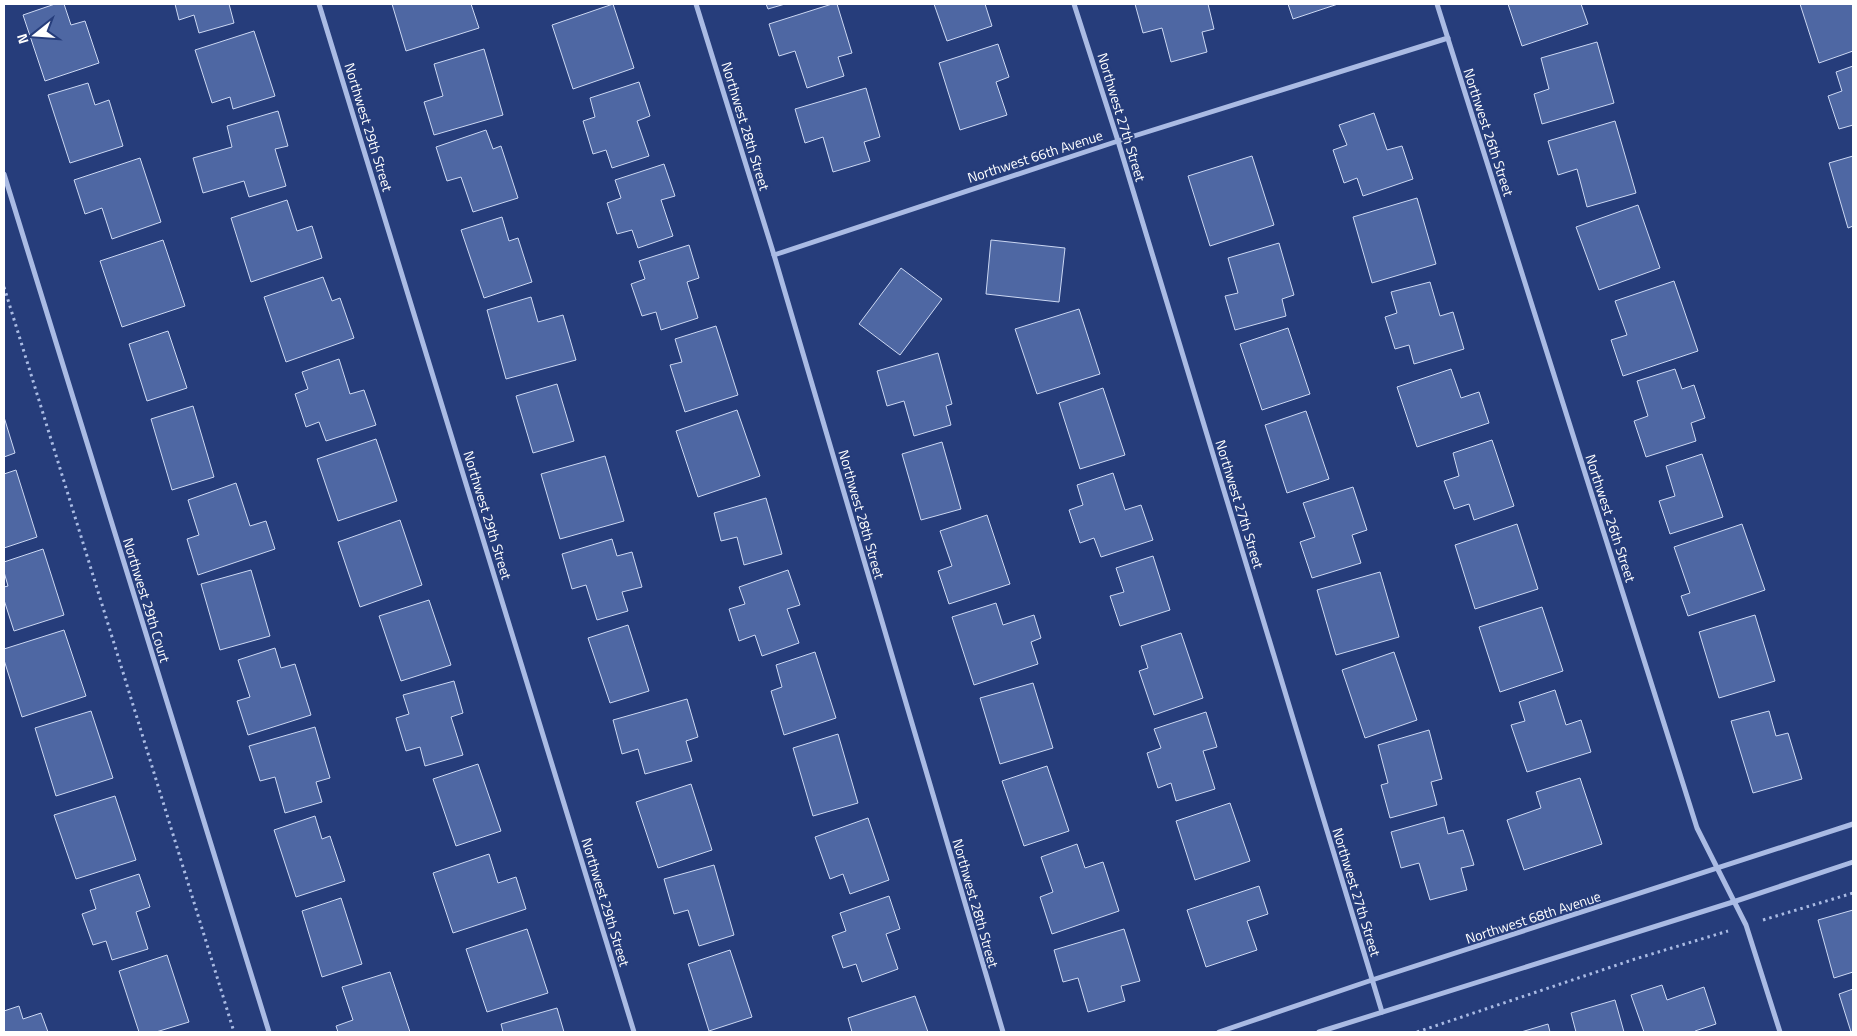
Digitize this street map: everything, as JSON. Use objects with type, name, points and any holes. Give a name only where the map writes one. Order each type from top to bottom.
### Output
[{"type":"street","name":"Northwest 29th Street","points":[[319,4],[634,1032]]},
{"type":"street","name":"Northwest 28th Street","points":[[696,4],[774,255],[1003,1032]]},
{"type":"street","name":"Northwest 27th Street","points":[[1074,4],[1118,141],[1382,1012]]},
{"type":"street","name":"Northwest 26th Street","points":[[1437,4],[1697,828],[1746,925],[1780,1032]]},
{"type":"street","name":"Northwest 66th Avenue","points":[[774,255],[1118,141],[1448,38]]},
{"type":"street","name":"Northwest 29th Court","points":[[4,174],[269,1032]]},
{"type":"street","name":"Northwest 68th Avenue","points":[[1220,1032],[1372,980],[1853,824]]},
{"type":"street","points":[[1319,1032],[1733,902],[1853,862]]},
{"type":"path","points":[[4,287],[234,1032]]},
{"type":"path","points":[[1416,1032],[1635,959],[1853,892]]},
{"type":"building","points":[[55,4],[64,4],[71,25],[85,21],[99,63],[45,81],[23,15]]},
{"type":"building","points":[[175,4],[229,4],[234,23],[199,33],[194,15],[179,20]]},
{"type":"building","points":[[392,4],[471,4],[479,28],[406,51]]},
{"type":"building","points":[[613,4],[634,68],[573,89],[552,25]]},
{"type":"building","points":[[766,4],[785,4],[768,9]]},
{"type":"building","points":[[837,4],[852,53],[838,57],[844,76],[807,88],[795,51],[779,56],[769,24]]},
{"type":"building","points":[[934,4],[985,4],[992,26],[947,41]]},
{"type":"building","points":[[1135,4],[1208,4],[1214,29],[1202,32],[1207,52],[1171,62],[1162,28],[1143,33]]},
{"type":"building","points":[[1288,4],[1338,4],[1293,19]]},
{"type":"building","points":[[1508,4],[1581,4],[1588,24],[1522,46]]},
{"type":"building","points":[[1800,4],[1853,4],[1853,51],[1819,63]]},
{"type":"building","points":[[254,31],[275,96],[233,109],[230,97],[212,103],[195,50]]},
{"type":"building","points":[[1597,42],[1614,103],[1542,124],[1534,94],[1549,89],[1541,58]]},
{"type":"building","points":[[998,44],[1009,77],[996,82],[1007,115],[960,130],[939,63]]},
{"type":"building","points":[[484,49],[503,115],[434,135],[424,102],[443,96],[434,64]]},
{"type":"building","points":[[1853,66],[1853,125],[1839,129],[1828,96],[1842,91],[1836,72]]},
{"type":"building","points":[[639,82],[650,116],[637,121],[649,156],[612,168],[606,150],[593,154],[583,121],[595,117],[590,98]]},
{"type":"building","points":[[88,83],[95,105],[109,100],[123,146],[70,163],[48,95]]},
{"type":"building","points":[[866,88],[880,137],[864,142],[870,161],[833,172],[823,137],[805,143],[795,109]]},
{"type":"building","points":[[278,111],[288,146],[275,149],[286,186],[249,197],[244,181],[203,193],[193,158],[232,147],[227,126]]},
{"type":"building","points":[[1374,113],[1387,150],[1402,146],[1413,179],[1363,196],[1357,178],[1344,183],[1333,150],[1347,145],[1339,125]]},
{"type":"building","points":[[1615,121],[1636,193],[1587,207],[1577,169],[1558,175],[1548,141]]},
{"type":"building","points":[[486,130],[493,149],[501,146],[518,198],[473,212],[461,177],[447,181],[436,147]]},
{"type":"building","points":[[1252,156],[1274,225],[1210,246],[1188,176]]},
{"type":"building","points":[[1853,156],[1853,226],[1848,228],[1829,163]]},
{"type":"building","points":[[140,158],[161,222],[112,239],[102,208],[85,214],[74,180]]},
{"type":"building","points":[[664,164],[675,196],[661,200],[673,236],[638,248],[632,230],[617,234],[607,203],[621,198],[615,180]]},
{"type":"building","points":[[1417,198],[1436,264],[1372,283],[1353,217]]},
{"type":"building","points":[[287,200],[297,231],[312,226],[322,258],[251,282],[231,218]]},
{"type":"building","points":[[1638,205],[1660,268],[1599,290],[1576,227]]},
{"type":"building","points":[[502,217],[509,241],[518,238],[532,282],[484,298],[461,230]]},
{"type":"building","points":[[163,240],[185,306],[122,327],[100,261]]},
{"type":"building","points":[[991,240],[1065,248],[1059,302],[986,294]]},
{"type":"building","points":[[1279,243],[1294,295],[1282,299],[1286,316],[1235,330],[1225,296],[1238,293],[1228,258]]},
{"type":"building","points":[[689,245],[699,278],[687,282],[698,318],[661,330],[656,312],[642,316],[631,284],[645,279],[639,261]]},
{"type":"building","points":[[901,268],[942,299],[900,355],[859,324]]},
{"type":"building","points":[[323,277],[332,301],[340,298],[354,338],[286,362],[264,297]]},
{"type":"building","points":[[1674,281],[1698,351],[1623,376],[1611,340],[1627,335],[1615,301]]},
{"type":"building","points":[[1430,282],[1440,316],[1453,312],[1464,349],[1414,364],[1409,345],[1395,349],[1385,317],[1397,313],[1391,292]]},
{"type":"building","points":[[531,297],[538,322],[563,315],[576,360],[506,379],[487,310]]},
{"type":"building","points":[[1079,309],[1100,374],[1037,394],[1015,329]]},
{"type":"building","points":[[716,326],[738,395],[685,412],[670,365],[682,362],[675,339]]},
{"type":"building","points":[[1288,328],[1310,394],[1262,410],[1240,344]]},
{"type":"building","points":[[168,331],[187,388],[147,401],[129,344]]},
{"type":"building","points":[[938,353],[952,404],[946,406],[951,425],[914,436],[904,401],[887,406],[877,371]]},
{"type":"building","points":[[339,359],[350,394],[364,390],[376,425],[326,441],[319,422],[306,427],[295,394],[308,389],[302,372]]},
{"type":"building","points":[[1451,369],[1461,398],[1479,392],[1489,423],[1417,447],[1397,387]]},
{"type":"building","points":[[1675,369],[1682,389],[1694,385],[1705,418],[1691,423],[1696,441],[1646,457],[1634,421],[1648,416],[1637,381]]},
{"type":"building","points":[[557,384],[574,441],[533,453],[516,396]]},
{"type":"building","points":[[1103,388],[1125,455],[1080,469],[1059,403]]},
{"type":"building","points":[[193,406],[214,477],[172,490],[151,419]]},
{"type":"building","points":[[737,410],[760,476],[698,497],[676,431]]},
{"type":"building","points":[[1306,411],[1329,479],[1287,493],[1265,425]]},
{"type":"building","points":[[4,417],[15,453],[4,457]]},
{"type":"building","points":[[376,439],[397,501],[338,521],[317,459]]},
{"type":"building","points":[[1492,440],[1514,506],[1474,520],[1469,504],[1454,509],[1444,481],[1459,476],[1453,453]]},
{"type":"building","points":[[942,442],[961,509],[921,520],[902,454]]},
{"type":"building","points":[[1702,454],[1723,517],[1670,534],[1659,501],[1675,496],[1666,466]]},
{"type":"building","points":[[605,456],[624,521],[560,539],[541,474]]},
{"type":"building","points":[[16,470],[37,537],[4,548],[4,474]]},
{"type":"building","points":[[1113,473],[1125,510],[1141,505],[1153,540],[1101,557],[1094,538],[1080,543],[1069,510],[1083,505],[1077,485]]},
{"type":"building","points":[[236,483],[250,526],[266,521],[275,549],[198,575],[187,539],[199,535],[188,500]]},
{"type":"building","points":[[1353,487],[1367,530],[1352,535],[1361,563],[1312,578],[1300,542],[1315,537],[1303,503]]},
{"type":"building","points":[[766,498],[782,554],[744,565],[737,537],[721,541],[714,513]]},
{"type":"building","points":[[987,515],[1010,584],[949,604],[938,571],[952,566],[940,531]]},
{"type":"building","points":[[400,520],[422,585],[360,607],[338,542]]},
{"type":"building","points":[[1517,524],[1538,589],[1475,609],[1455,545]]},
{"type":"building","points":[[1742,524],[1765,590],[1688,616],[1681,596],[1690,593],[1674,547]]},
{"type":"building","points":[[612,539],[617,556],[632,552],[642,587],[622,592],[628,611],[597,620],[586,585],[572,589],[562,554]]},
{"type":"building","points":[[43,549],[64,615],[14,631],[4,600],[4,587],[8,586],[4,572],[4,562]]},
{"type":"building","points":[[1153,556],[1170,610],[1120,626],[1110,596],[1124,592],[1116,568]]},
{"type":"building","points":[[251,570],[270,636],[220,650],[201,584]]},
{"type":"building","points":[[788,570],[800,605],[787,609],[799,643],[762,656],[755,635],[739,641],[729,609],[745,604],[739,587]]},
{"type":"building","points":[[1380,572],[1399,637],[1336,655],[1317,590]]},
{"type":"building","points":[[429,600],[451,665],[401,681],[379,616]]},
{"type":"building","points":[[996,603],[1003,625],[1034,615],[1041,638],[1031,642],[1038,664],[974,685],[952,617]]},
{"type":"building","points":[[1542,607],[1563,671],[1500,692],[1479,627]]},
{"type":"building","points":[[1755,615],[1775,681],[1719,698],[1699,632]]},
{"type":"building","points":[[628,625],[649,691],[610,703],[588,638]]},
{"type":"building","points":[[64,630],[86,696],[22,717],[4,660],[4,649]]},
{"type":"building","points":[[1181,633],[1203,698],[1154,715],[1139,671],[1148,668],[1141,646]]},
{"type":"building","points":[[275,648],[281,668],[295,664],[311,715],[248,735],[237,701],[250,697],[238,660]]},
{"type":"building","points":[[815,652],[836,718],[784,735],[771,691],[782,687],[776,665]]},
{"type":"building","points":[[1394,652],[1417,720],[1365,738],[1342,670]]},
{"type":"building","points":[[454,681],[463,713],[451,717],[463,755],[425,766],[420,747],[406,751],[396,718],[409,714],[403,695]]},
{"type":"building","points":[[1033,683],[1053,748],[1000,764],[980,698]]},
{"type":"building","points":[[1555,690],[1566,725],[1581,720],[1591,752],[1527,772],[1511,725],[1525,721],[1519,702]]},
{"type":"building","points":[[687,699],[698,737],[686,741],[692,761],[645,774],[638,749],[622,754],[613,720]]},
{"type":"building","points":[[91,711],[113,778],[56,796],[35,728]]},
{"type":"building","points":[[1769,711],[1776,736],[1788,733],[1802,779],[1753,793],[1731,721]]},
{"type":"building","points":[[1206,712],[1217,747],[1203,751],[1215,789],[1176,801],[1171,783],[1158,788],[1147,753],[1161,748],[1154,729]]},
{"type":"building","points":[[315,727],[330,778],[316,782],[322,802],[285,813],[275,777],[260,781],[249,746]]},
{"type":"building","points":[[1429,730],[1442,779],[1431,782],[1437,805],[1390,818],[1381,785],[1388,783],[1378,745]]},
{"type":"building","points":[[838,734],[858,803],[813,816],[793,748]]},
{"type":"building","points":[[478,764],[501,831],[456,846],[433,779]]},
{"type":"building","points":[[1047,766],[1069,831],[1024,846],[1002,781]]},
{"type":"building","points":[[1580,778],[1602,844],[1524,870],[1507,820],[1541,808],[1536,792]]},
{"type":"building","points":[[691,784],[712,850],[658,868],[636,802]]},
{"type":"building","points":[[115,796],[136,860],[76,879],[54,815]]},
{"type":"building","points":[[1230,803],[1250,861],[1195,880],[1176,821]]},
{"type":"building","points":[[315,816],[322,839],[330,836],[345,881],[296,897],[274,830]]},
{"type":"building","points":[[1444,817],[1448,834],[1463,830],[1474,865],[1461,868],[1467,890],[1430,900],[1419,863],[1401,868],[1391,832]]},
{"type":"building","points":[[868,818],[889,880],[850,894],[843,874],[830,879],[815,837]]},
{"type":"building","points":[[1077,844],[1085,868],[1103,862],[1119,911],[1052,934],[1040,897],[1053,892],[1041,857]]},
{"type":"building","points":[[489,854],[498,883],[516,877],[526,909],[453,933],[433,873]]},
{"type":"building","points":[[714,865],[734,935],[699,946],[688,910],[674,914],[664,879]]},
{"type":"building","points":[[139,874],[150,907],[136,912],[148,949],[112,960],[106,941],[93,945],[82,914],[96,909],[90,890]]},
{"type":"building","points":[[1259,886],[1268,914],[1247,921],[1257,950],[1206,967],[1187,910]]},
{"type":"building","points":[[889,896],[900,929],[886,934],[898,969],[862,982],[856,964],[843,968],[832,936],[846,931],[840,913]]},
{"type":"building","points":[[341,898],[362,964],[322,977],[302,911]]},
{"type":"building","points":[[1853,910],[1853,972],[1834,978],[1818,920]]},
{"type":"building","points":[[527,929],[548,993],[487,1012],[466,949]]},
{"type":"building","points":[[1124,929],[1140,981],[1121,986],[1125,1001],[1088,1012],[1078,978],[1063,982],[1054,950]]},
{"type":"building","points":[[730,950],[752,1017],[709,1031],[688,964]]},
{"type":"building","points":[[167,955],[189,1022],[156,1032],[139,1032],[119,971]]},
{"type":"building","points":[[390,972],[410,1032],[338,1032],[336,1026],[353,1020],[342,987]]},
{"type":"building","points":[[1662,985],[1667,1000],[1704,987],[1716,1024],[1696,1032],[1644,1032],[1631,995]]},
{"type":"building","points":[[1853,989],[1853,1032],[1851,1032],[1839,994]]},
{"type":"building","points":[[915,996],[928,1032],[852,1032],[848,1018]]},
{"type":"building","points":[[1615,1000],[1624,1032],[1576,1032],[1571,1013]]},
{"type":"building","points":[[19,1006],[23,1019],[41,1013],[48,1032],[4,1032],[4,1011]]},
{"type":"building","points":[[557,1008],[564,1032],[503,1032],[501,1024]]},
{"type":"building","points":[[1548,1024],[1550,1032],[1521,1032]]}]
